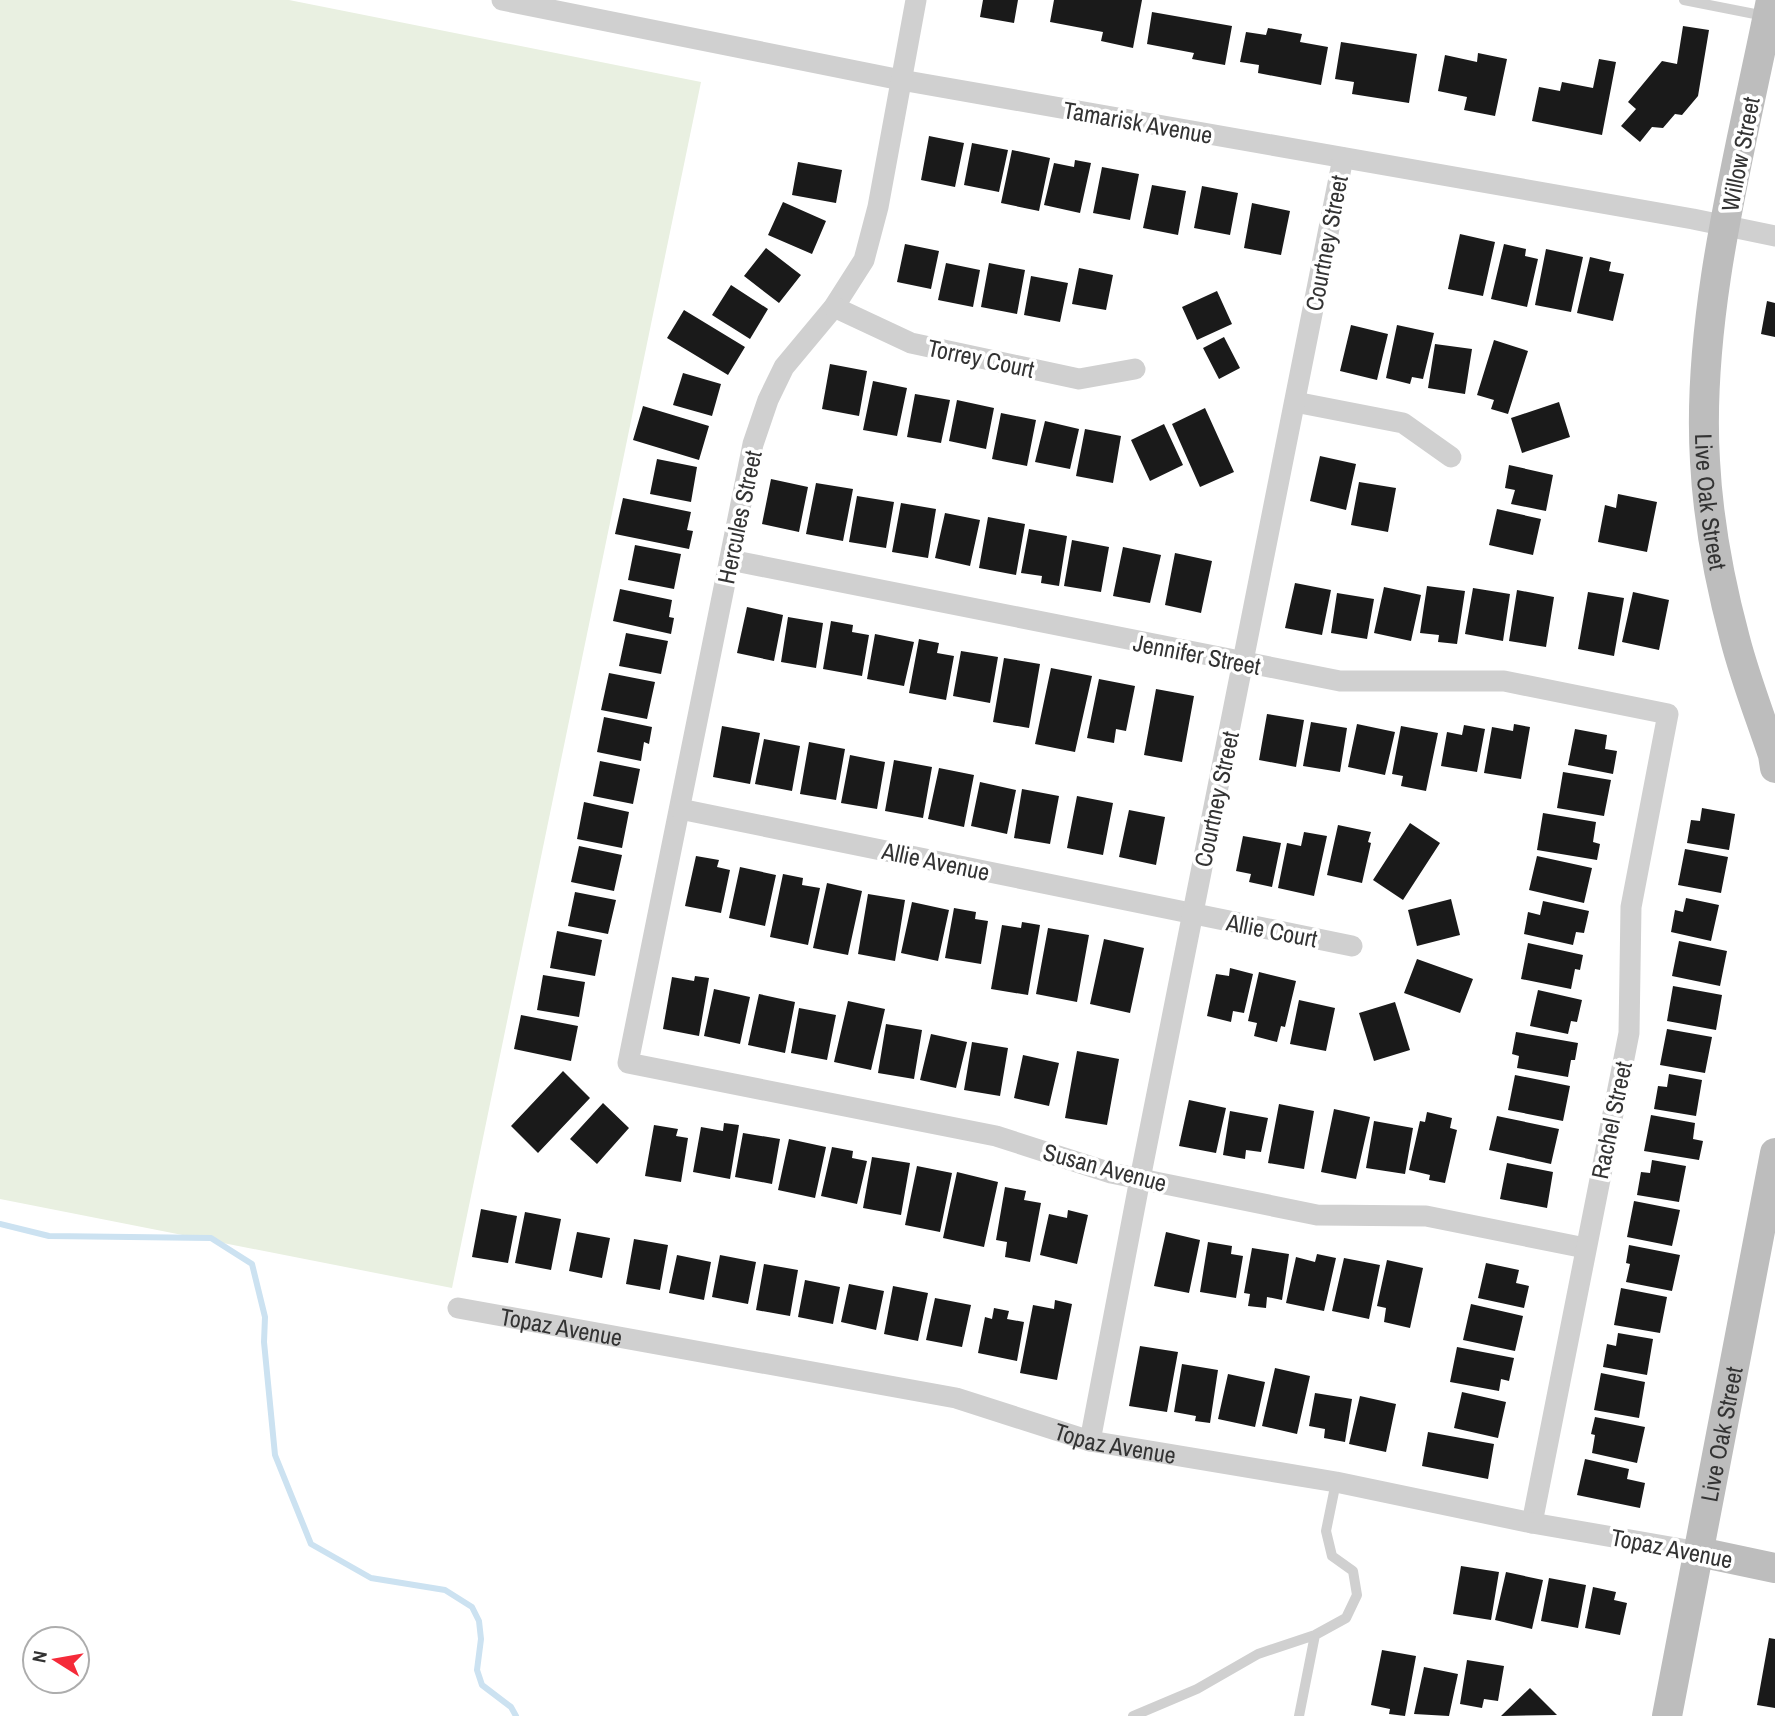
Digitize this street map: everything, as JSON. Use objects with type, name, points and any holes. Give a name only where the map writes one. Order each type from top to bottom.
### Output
[{"type":"street","name":"Tamarisk Avenue","points":[[502,0],[570,6],[901,80],[1775,236]]},
{"type":"street","name":"Hercules Street","points":[[628,1063],[753,444],[768,400],[784,367],[834,307],[864,260],[878,206],[916,0]]},
{"type":"street","name":"Willow Street","points":[[1726,226],[1770,8]]},
{"type":"street","name":"Courtney Street","points":[[1090,1441],[1343,158]]},
{"type":"street","name":"Live Oak Street","points":[[1726,226],[1704,393],[1705,461],[1712,526],[1735,638],[1775,768]]},
{"type":"street","name":"Torrey Court","points":[[834,307],[911,343],[1079,379],[1135,369]]},
{"type":"street","points":[[1295,402],[1403,423],[1451,457]]},
{"type":"street","name":"Jennifer Street","points":[[730,560],[1340,681],[1504,681],[1668,714]]},
{"type":"street","name":"Rachel Street","points":[[1532,1523],[1629,1033],[1631,907],[1668,714]]},
{"type":"street","name":"Allie Avenue","points":[[680,809],[1192,914]]},
{"type":"street","name":"Allie Court","points":[[1192,914],[1352,946]]},
{"type":"street","name":"Susan Avenue","points":[[628,1063],[996,1136],[1111,1173],[1317,1215],[1426,1216],[1585,1248]]},
{"type":"street","name":"Live Oak Street","points":[[1667,1716],[1775,1153]]},
{"type":"street","name":"Topaz Avenue","points":[[457,1308],[956,1398],[1090,1441],[1336,1482],[1532,1523],[1775,1568]]},
{"type":"lane","points":[[1684,0],[1770,8]]},
{"type":"lane","points":[[1133,1716],[1197,1689],[1258,1654],[1315,1635],[1346,1618],[1357,1595],[1353,1572],[1332,1556],[1326,1531],[1336,1482]]},
{"type":"lane","points":[[1299,1716],[1315,1635]]},
{"type":"green space","points":[[0,0],[289,0],[701,82],[452,1288],[0,1199]]},
{"type":"building","points":[[983,0],[1018,0],[1014,23],[980,17]]},
{"type":"building","points":[[1054,0],[1142,0],[1133,48],[1101,41],[1103,32],[1050,22]]},
{"type":"building","points":[[1152,12],[1232,26],[1225,65],[1192,59],[1194,53],[1147,44]]},
{"type":"building","points":[[1683,26],[1709,30],[1698,96],[1682,115],[1675,114],[1663,128],[1652,127],[1640,142],[1621,126],[1636,109],[1628,102],[1662,61],[1677,64]]},
{"type":"building","points":[[1268,28],[1302,34],[1300,42],[1328,47],[1321,85],[1258,73],[1259,65],[1240,62],[1246,32],[1266,35]]},
{"type":"building","points":[[1341,42],[1417,54],[1409,103],[1352,94],[1354,82],[1335,79]]},
{"type":"building","points":[[1478,53],[1507,59],[1495,116],[1464,110],[1467,97],[1438,91],[1445,55],[1477,62]]},
{"type":"building","points":[[1599,59],[1616,62],[1602,135],[1532,121],[1539,87],[1560,91],[1562,82],[1593,88]]},
{"type":"building","points":[[929,136],[964,143],[955,187],[921,180]]},
{"type":"building","points":[[972,143],[1008,150],[999,192],[964,185]]},
{"type":"building","points":[[1012,150],[1050,158],[1039,211],[1001,203]]},
{"type":"building","points":[[1075,160],[1091,163],[1080,213],[1044,205],[1054,163],[1074,167]]},
{"type":"building","points":[[798,162],[842,170],[836,203],[792,195]]},
{"type":"building","points":[[1102,167],[1139,174],[1130,220],[1093,213]]},
{"type":"building","points":[[1152,185],[1186,191],[1178,235],[1143,228]]},
{"type":"building","points":[[1202,186],[1238,193],[1230,235],[1194,228]]},
{"type":"building","points":[[783,202],[826,221],[812,254],[768,235]]},
{"type":"building","points":[[1252,203],[1290,211],[1281,255],[1244,248]]},
{"type":"building","points":[[1460,234],[1495,242],[1483,296],[1448,289]]},
{"type":"building","points":[[905,244],[939,251],[931,289],[897,282]]},
{"type":"building","points":[[1504,244],[1526,249],[1525,256],[1538,259],[1527,307],[1491,299]]},
{"type":"building","points":[[766,248],[801,275],[779,303],[744,276]]},
{"type":"building","points":[[1546,249],[1583,257],[1571,312],[1535,305]]},
{"type":"building","points":[[1590,257],[1611,262],[1609,271],[1624,274],[1613,321],[1577,313]]},
{"type":"building","points":[[946,263],[980,270],[973,307],[938,300]]},
{"type":"building","points":[[989,263],[1025,270],[1017,314],[981,307]]},
{"type":"building","points":[[1079,268],[1113,275],[1106,310],[1072,304]]},
{"type":"building","points":[[1031,276],[1068,283],[1060,322],[1024,315]]},
{"type":"building","points":[[731,285],[768,309],[750,339],[712,315]]},
{"type":"building","points":[[1217,291],[1232,324],[1197,340],[1182,307]]},
{"type":"building","points":[[1767,301],[1775,303],[1775,337],[1761,334]]},
{"type":"building","points":[[684,310],[745,347],[728,375],[667,338]]},
{"type":"building","points":[[1351,325],[1388,334],[1377,380],[1340,371]]},
{"type":"building","points":[[1397,325],[1434,333],[1423,379],[1412,377],[1410,384],[1386,378]]},
{"type":"building","points":[[1224,337],[1240,368],[1219,379],[1203,348]]},
{"type":"building","points":[[1494,340],[1528,351],[1508,414],[1491,409],[1494,400],[1477,395]]},
{"type":"building","points":[[1435,344],[1472,349],[1465,394],[1428,388]]},
{"type":"building","points":[[830,364],[867,371],[859,416],[822,409]]},
{"type":"building","points":[[683,373],[721,384],[712,416],[673,405]]},
{"type":"building","points":[[873,381],[907,388],[897,436],[863,430]]},
{"type":"building","points":[[915,394],[950,400],[941,443],[907,437]]},
{"type":"building","points":[[957,400],[994,408],[986,449],[949,441]]},
{"type":"building","points":[[1559,402],[1570,437],[1522,453],[1511,418]]},
{"type":"building","points":[[643,406],[709,426],[699,460],[633,440]]},
{"type":"building","points":[[1205,408],[1234,472],[1200,487],[1172,424]]},
{"type":"building","points":[[1001,413],[1036,420],[1027,466],[992,459]]},
{"type":"building","points":[[1045,421],[1079,429],[1070,469],[1035,462]]},
{"type":"building","points":[[1164,424],[1183,465],[1150,481],[1131,440]]},
{"type":"building","points":[[1085,429],[1121,436],[1113,483],[1076,476]]},
{"type":"building","points":[[1320,456],[1356,464],[1346,510],[1310,501]]},
{"type":"building","points":[[657,459],[697,467],[691,502],[650,494]]},
{"type":"building","points":[[1509,465],[1553,475],[1546,511],[1511,504],[1515,490],[1505,488]]},
{"type":"building","points":[[771,479],[808,487],[799,532],[762,524]]},
{"type":"building","points":[[1359,482],[1396,488],[1388,532],[1351,525]]},
{"type":"building","points":[[816,483],[853,489],[843,541],[806,534]]},
{"type":"building","points":[[1618,494],[1657,502],[1647,552],[1598,542],[1605,505],[1616,508]]},
{"type":"building","points":[[857,496],[894,502],[886,548],[849,542]]},
{"type":"building","points":[[623,498],[691,512],[687,530],[693,531],[689,549],[615,534]]},
{"type":"building","points":[[901,503],[936,509],[928,558],[892,552]]},
{"type":"building","points":[[1497,509],[1541,519],[1533,555],[1489,545]]},
{"type":"building","points":[[945,513],[980,520],[970,566],[935,558]]},
{"type":"building","points":[[988,517],[1025,524],[1016,575],[979,568]]},
{"type":"building","points":[[1029,529],[1067,536],[1059,586],[1041,583],[1042,576],[1021,573]]},
{"type":"building","points":[[1072,540],[1109,547],[1101,592],[1064,586]]},
{"type":"building","points":[[635,545],[681,554],[674,589],[628,580]]},
{"type":"building","points":[[1123,547],[1161,555],[1150,603],[1113,596]]},
{"type":"building","points":[[1175,553],[1212,561],[1201,613],[1165,605]]},
{"type":"building","points":[[1295,583],[1331,590],[1322,635],[1285,628]]},
{"type":"building","points":[[1427,586],[1465,591],[1457,644],[1438,642],[1439,635],[1420,633]]},
{"type":"building","points":[[1384,587],[1421,595],[1411,641],[1374,633]]},
{"type":"building","points":[[1473,588],[1510,594],[1503,641],[1465,634]]},
{"type":"building","points":[[620,589],[672,600],[669,617],[674,618],[671,634],[613,621]]},
{"type":"building","points":[[1517,590],[1554,597],[1546,647],[1509,641]]},
{"type":"building","points":[[1588,592],[1624,598],[1614,656],[1578,649]]},
{"type":"building","points":[[1633,592],[1669,600],[1659,650],[1622,642]]},
{"type":"building","points":[[1337,593],[1374,599],[1367,639],[1331,633]]},
{"type":"building","points":[[747,607],[783,615],[774,661],[737,653]]},
{"type":"building","points":[[788,617],[823,623],[816,668],[781,662]]},
{"type":"building","points":[[831,621],[853,625],[852,632],[869,635],[862,676],[823,669]]},
{"type":"building","points":[[626,633],[668,641],[661,674],[619,666]]},
{"type":"building","points":[[875,634],[914,642],[904,686],[867,679]]},
{"type":"building","points":[[919,639],[939,643],[937,653],[954,656],[946,700],[909,693]]},
{"type":"building","points":[[961,651],[998,657],[990,703],[953,696]]},
{"type":"building","points":[[1004,658],[1040,664],[1029,728],[993,722]]},
{"type":"building","points":[[1051,668],[1092,676],[1075,752],[1035,744]]},
{"type":"building","points":[[609,673],[655,682],[647,719],[601,710]]},
{"type":"building","points":[[1099,679],[1135,686],[1126,731],[1116,729],[1114,743],[1087,738]]},
{"type":"building","points":[[1156,689],[1194,696],[1182,762],[1144,755]]},
{"type":"building","points":[[1267,714],[1304,720],[1296,767],[1259,760]]},
{"type":"building","points":[[604,717],[652,727],[649,744],[644,742],[641,761],[597,752]]},
{"type":"building","points":[[1311,722],[1347,728],[1340,772],[1303,766]]},
{"type":"building","points":[[1357,724],[1395,732],[1385,775],[1348,767]]},
{"type":"building","points":[[1514,724],[1530,727],[1521,779],[1484,773],[1492,727],[1513,731]]},
{"type":"building","points":[[1464,725],[1485,729],[1477,772],[1441,766],[1447,732],[1462,735]]},
{"type":"building","points":[[722,726],[760,733],[750,784],[713,777]]},
{"type":"building","points":[[1401,726],[1438,733],[1426,791],[1401,786],[1403,776],[1392,774]]},
{"type":"building","points":[[1575,729],[1607,735],[1605,749],[1617,751],[1613,774],[1568,765]]},
{"type":"building","points":[[764,739],[800,746],[792,791],[755,784]]},
{"type":"building","points":[[809,742],[845,749],[836,800],[800,794]]},
{"type":"building","points":[[850,755],[885,762],[877,809],[841,803]]},
{"type":"building","points":[[894,760],[932,767],[923,818],[885,811]]},
{"type":"building","points":[[600,761],[640,769],[633,804],[593,796]]},
{"type":"building","points":[[939,768],[974,775],[964,827],[928,819]]},
{"type":"building","points":[[1563,772],[1611,780],[1604,816],[1557,808]]},
{"type":"building","points":[[980,782],[1016,790],[1007,834],[971,826]]},
{"type":"building","points":[[1022,789],[1059,796],[1050,844],[1014,838]]},
{"type":"building","points":[[1077,796],[1113,803],[1103,855],[1067,848]]},
{"type":"building","points":[[584,802],[629,812],[622,848],[577,839]]},
{"type":"building","points":[[1702,808],[1735,814],[1729,850],[1687,843],[1691,820],[1700,821]]},
{"type":"building","points":[[1129,810],[1165,817],[1156,865],[1119,857]]},
{"type":"building","points":[[1543,813],[1596,822],[1593,842],[1600,844],[1597,860],[1537,850]]},
{"type":"building","points":[[1410,823],[1440,843],[1403,900],[1373,880]]},
{"type":"building","points":[[1338,825],[1371,832],[1362,883],[1327,875]]},
{"type":"building","points":[[1304,832],[1327,836],[1314,896],[1278,888],[1287,843],[1301,846]]},
{"type":"building","points":[[1243,836],[1281,843],[1272,887],[1249,882],[1251,874],[1236,871]]},
{"type":"building","points":[[579,846],[622,855],[614,891],[571,882]]},
{"type":"building","points":[[1685,849],[1728,857],[1721,893],[1678,885]]},
{"type":"building","points":[[696,856],[719,860],[717,867],[730,870],[721,913],[685,906]]},
{"type":"building","points":[[1537,856],[1592,868],[1584,903],[1529,890]]},
{"type":"building","points":[[740,867],[776,875],[765,926],[729,918]]},
{"type":"building","points":[[783,874],[803,878],[802,885],[820,888],[808,945],[770,937]]},
{"type":"building","points":[[827,883],[862,891],[848,955],[813,948]]},
{"type":"building","points":[[575,892],[616,900],[608,934],[568,926]]},
{"type":"building","points":[[868,894],[905,900],[895,961],[858,954]]},
{"type":"building","points":[[1686,898],[1719,905],[1711,941],[1671,932],[1675,910],[1683,912]]},
{"type":"building","points":[[1451,899],[1460,935],[1417,946],[1408,910]]},
{"type":"building","points":[[1543,901],[1589,911],[1584,933],[1576,932],[1573,945],[1524,934],[1528,912],[1540,915]]},
{"type":"building","points":[[912,902],[949,910],[938,961],[901,953]]},
{"type":"building","points":[[954,908],[976,912],[975,919],[988,921],[981,964],[945,958]]},
{"type":"building","points":[[1022,922],[1040,925],[1028,995],[991,989],[1002,925],[1021,928]]},
{"type":"building","points":[[1048,928],[1089,935],[1077,1002],[1036,994]]},
{"type":"building","points":[[557,931],[602,940],[595,976],[550,968]]},
{"type":"building","points":[[1104,939],[1144,948],[1130,1013],[1090,1004]]},
{"type":"building","points":[[1679,941],[1727,951],[1720,986],[1672,976]]},
{"type":"building","points":[[1528,943],[1583,955],[1580,970],[1575,969],[1571,989],[1521,979]]},
{"type":"building","points":[[1417,959],[1473,979],[1460,1013],[1404,993]]},
{"type":"building","points":[[1230,968],[1253,974],[1244,1013],[1233,1011],[1231,1022],[1207,1016],[1216,974],[1229,976]]},
{"type":"building","points":[[1259,972],[1296,981],[1285,1027],[1281,1026],[1277,1042],[1254,1036],[1257,1023],[1248,1021]]},
{"type":"building","points":[[543,975],[585,982],[579,1017],[537,1010]]},
{"type":"building","points":[[695,976],[709,978],[699,1036],[663,1029],[672,977],[694,981]]},
{"type":"building","points":[[1673,986],[1722,995],[1716,1030],[1667,1021]]},
{"type":"building","points":[[714,989],[750,997],[740,1044],[704,1036]]},
{"type":"building","points":[[1538,990],[1582,1000],[1577,1022],[1571,1021],[1568,1034],[1530,1026]]},
{"type":"building","points":[[759,994],[795,1002],[785,1053],[748,1045]]},
{"type":"building","points":[[1299,1000],[1335,1008],[1326,1051],[1290,1044]]},
{"type":"building","points":[[848,1001],[885,1009],[871,1070],[834,1062]]},
{"type":"building","points":[[1395,1002],[1410,1050],[1374,1061],[1359,1013]]},
{"type":"building","points":[[799,1008],[836,1015],[827,1060],[791,1053]]},
{"type":"building","points":[[521,1015],[578,1026],[571,1061],[514,1049]]},
{"type":"building","points":[[886,1024],[922,1030],[914,1079],[878,1073]]},
{"type":"building","points":[[1667,1029],[1712,1037],[1705,1073],[1660,1065]]},
{"type":"building","points":[[1516,1032],[1578,1043],[1568,1077],[1517,1068],[1519,1056],[1512,1054]]},
{"type":"building","points":[[931,1034],[967,1042],[956,1088],[920,1080]]},
{"type":"building","points":[[972,1042],[1008,1048],[1000,1096],[964,1090]]},
{"type":"building","points":[[1077,1051],[1119,1059],[1107,1125],[1065,1118]]},
{"type":"building","points":[[1023,1055],[1059,1063],[1049,1106],[1014,1098]]},
{"type":"building","points":[[563,1071],[590,1098],[538,1153],[511,1126]]},
{"type":"building","points":[[1669,1074],[1702,1080],[1696,1116],[1654,1109],[1658,1086],[1667,1087]]},
{"type":"building","points":[[1515,1075],[1570,1086],[1563,1121],[1508,1110]]},
{"type":"building","points":[[1189,1100],[1226,1108],[1216,1153],[1179,1146]]},
{"type":"building","points":[[603,1103],[629,1128],[597,1164],[570,1139]]},
{"type":"building","points":[[1279,1104],[1314,1111],[1304,1169],[1268,1163]]},
{"type":"building","points":[[1334,1109],[1370,1117],[1356,1179],[1321,1172]]},
{"type":"building","points":[[1230,1111],[1268,1118],[1261,1152],[1246,1150],[1245,1159],[1223,1155]]},
{"type":"building","points":[[1427,1112],[1452,1118],[1450,1128],[1457,1130],[1445,1183],[1429,1180],[1430,1175],[1409,1170],[1420,1121],[1425,1122]]},
{"type":"building","points":[[1651,1115],[1695,1123],[1693,1139],[1703,1141],[1699,1160],[1644,1151]]},
{"type":"building","points":[[1497,1116],[1559,1129],[1551,1164],[1489,1150]]},
{"type":"building","points":[[1374,1121],[1413,1128],[1405,1174],[1366,1168]]},
{"type":"building","points":[[724,1123],[739,1125],[730,1179],[693,1172],[701,1127],[723,1131]]},
{"type":"building","points":[[654,1125],[678,1129],[676,1136],[688,1138],[681,1182],[645,1176]]},
{"type":"building","points":[[743,1133],[780,1139],[772,1184],[735,1177]]},
{"type":"building","points":[[789,1139],[826,1147],[815,1198],[778,1190]]},
{"type":"building","points":[[832,1147],[853,1151],[852,1158],[867,1161],[857,1204],[821,1196]]},
{"type":"building","points":[[872,1157],[910,1163],[901,1215],[863,1208]]},
{"type":"building","points":[[1652,1160],[1686,1166],[1679,1202],[1637,1195],[1641,1172],[1650,1173]]},
{"type":"building","points":[[1507,1163],[1553,1172],[1547,1208],[1500,1199]]},
{"type":"building","points":[[917,1166],[952,1173],[940,1232],[905,1225]]},
{"type":"building","points":[[957,1172],[998,1182],[984,1247],[943,1238]]},
{"type":"building","points":[[1005,1187],[1026,1191],[1024,1200],[1041,1203],[1030,1262],[1005,1257],[1007,1242],[996,1240]]},
{"type":"building","points":[[1634,1201],[1680,1210],[1672,1246],[1627,1237]]},
{"type":"building","points":[[481,1209],[517,1216],[508,1263],[472,1257]]},
{"type":"building","points":[[1068,1210],[1088,1215],[1077,1264],[1040,1255],[1049,1214],[1067,1218]]},
{"type":"building","points":[[525,1212],[561,1219],[551,1270],[515,1263]]},
{"type":"building","points":[[577,1232],[610,1238],[602,1278],[569,1271]]},
{"type":"building","points":[[1166,1232],[1200,1240],[1189,1293],[1154,1286]]},
{"type":"building","points":[[634,1239],[668,1245],[660,1290],[626,1284]]},
{"type":"building","points":[[1208,1242],[1232,1246],[1231,1254],[1243,1256],[1236,1298],[1200,1292]]},
{"type":"building","points":[[1629,1245],[1680,1255],[1672,1291],[1626,1282],[1630,1264],[1626,1263]]},
{"type":"building","points":[[1252,1248],[1289,1254],[1282,1300],[1267,1297],[1266,1308],[1248,1306],[1250,1294],[1244,1293]]},
{"type":"building","points":[[1317,1254],[1336,1258],[1324,1311],[1286,1303],[1296,1257],[1315,1262]]},
{"type":"building","points":[[677,1255],[711,1262],[704,1300],[669,1293]]},
{"type":"building","points":[[720,1255],[756,1262],[748,1304],[712,1297]]},
{"type":"building","points":[[1344,1258],[1380,1265],[1369,1319],[1332,1311]]},
{"type":"building","points":[[1387,1260],[1423,1268],[1410,1328],[1384,1322],[1386,1308],[1377,1306]]},
{"type":"building","points":[[1486,1263],[1519,1270],[1516,1283],[1529,1286],[1524,1308],[1478,1298]]},
{"type":"building","points":[[764,1264],[798,1270],[790,1316],[756,1310]]},
{"type":"building","points":[[805,1280],[840,1287],[833,1324],[798,1317]]},
{"type":"building","points":[[849,1284],[884,1291],[876,1330],[841,1322]]},
{"type":"building","points":[[893,1286],[928,1293],[918,1341],[884,1334]]},
{"type":"building","points":[[1621,1288],[1667,1297],[1660,1333],[1614,1325]]},
{"type":"building","points":[[935,1298],[971,1305],[962,1347],[926,1340]]},
{"type":"building","points":[[1055,1300],[1072,1304],[1057,1380],[1020,1373],[1033,1305],[1054,1309]]},
{"type":"building","points":[[1471,1304],[1523,1316],[1515,1351],[1463,1340]]},
{"type":"building","points":[[994,1308],[1009,1311],[1007,1319],[1024,1322],[1017,1361],[978,1353],[985,1317],[992,1319]]},
{"type":"building","points":[[1618,1333],[1653,1339],[1647,1375],[1603,1367],[1607,1344],[1616,1346]]},
{"type":"building","points":[[1140,1346],[1178,1352],[1167,1412],[1129,1406]]},
{"type":"building","points":[[1457,1347],[1514,1358],[1509,1381],[1501,1379],[1499,1391],[1450,1382]]},
{"type":"building","points":[[1182,1364],[1218,1370],[1210,1423],[1195,1421],[1196,1416],[1174,1412]]},
{"type":"building","points":[[1275,1368],[1310,1376],[1297,1434],[1262,1426]]},
{"type":"building","points":[[1601,1373],[1645,1382],[1639,1418],[1594,1410]]},
{"type":"building","points":[[1228,1374],[1265,1382],[1255,1427],[1218,1419]]},
{"type":"building","points":[[1462,1392],[1506,1402],[1498,1438],[1454,1428]]},
{"type":"building","points":[[1315,1393],[1352,1399],[1345,1442],[1324,1438],[1325,1429],[1309,1426]]},
{"type":"building","points":[[1360,1396],[1396,1404],[1386,1452],[1349,1444]]},
{"type":"building","points":[[1595,1417],[1645,1427],[1637,1463],[1592,1453],[1595,1435],[1591,1434]]},
{"type":"building","points":[[1428,1432],[1494,1444],[1488,1479],[1422,1466]]},
{"type":"building","points":[[1585,1459],[1629,1469],[1627,1479],[1645,1483],[1640,1508],[1577,1495]]},
{"type":"building","points":[[1461,1566],[1499,1572],[1491,1620],[1453,1614]]},
{"type":"building","points":[[1506,1572],[1543,1580],[1532,1629],[1495,1620]]},
{"type":"building","points":[[1549,1578],[1586,1585],[1578,1628],[1541,1621]]},
{"type":"building","points":[[1593,1587],[1616,1592],[1614,1600],[1627,1603],[1620,1635],[1585,1628]]},
{"type":"building","points":[[1769,1638],[1775,1639],[1775,1708],[1757,1705]]},
{"type":"building","points":[[1382,1650],[1416,1656],[1405,1716],[1389,1714],[1390,1709],[1371,1705]]},
{"type":"building","points":[[1467,1660],[1504,1666],[1498,1701],[1484,1699],[1482,1708],[1460,1704]]},
{"type":"building","points":[[1424,1667],[1458,1674],[1449,1716],[1414,1714]]},
{"type":"building","points":[[1530,1688],[1557,1715],[1501,1716]]},
{"type":"waterway","points":[[0,1224],[49,1236],[211,1238],[252,1264],[265,1317],[264,1342],[275,1455],[311,1544],[371,1578],[445,1590],[472,1607],[479,1621],[481,1639],[477,1670],[482,1685],[511,1707],[516,1716]]}]
